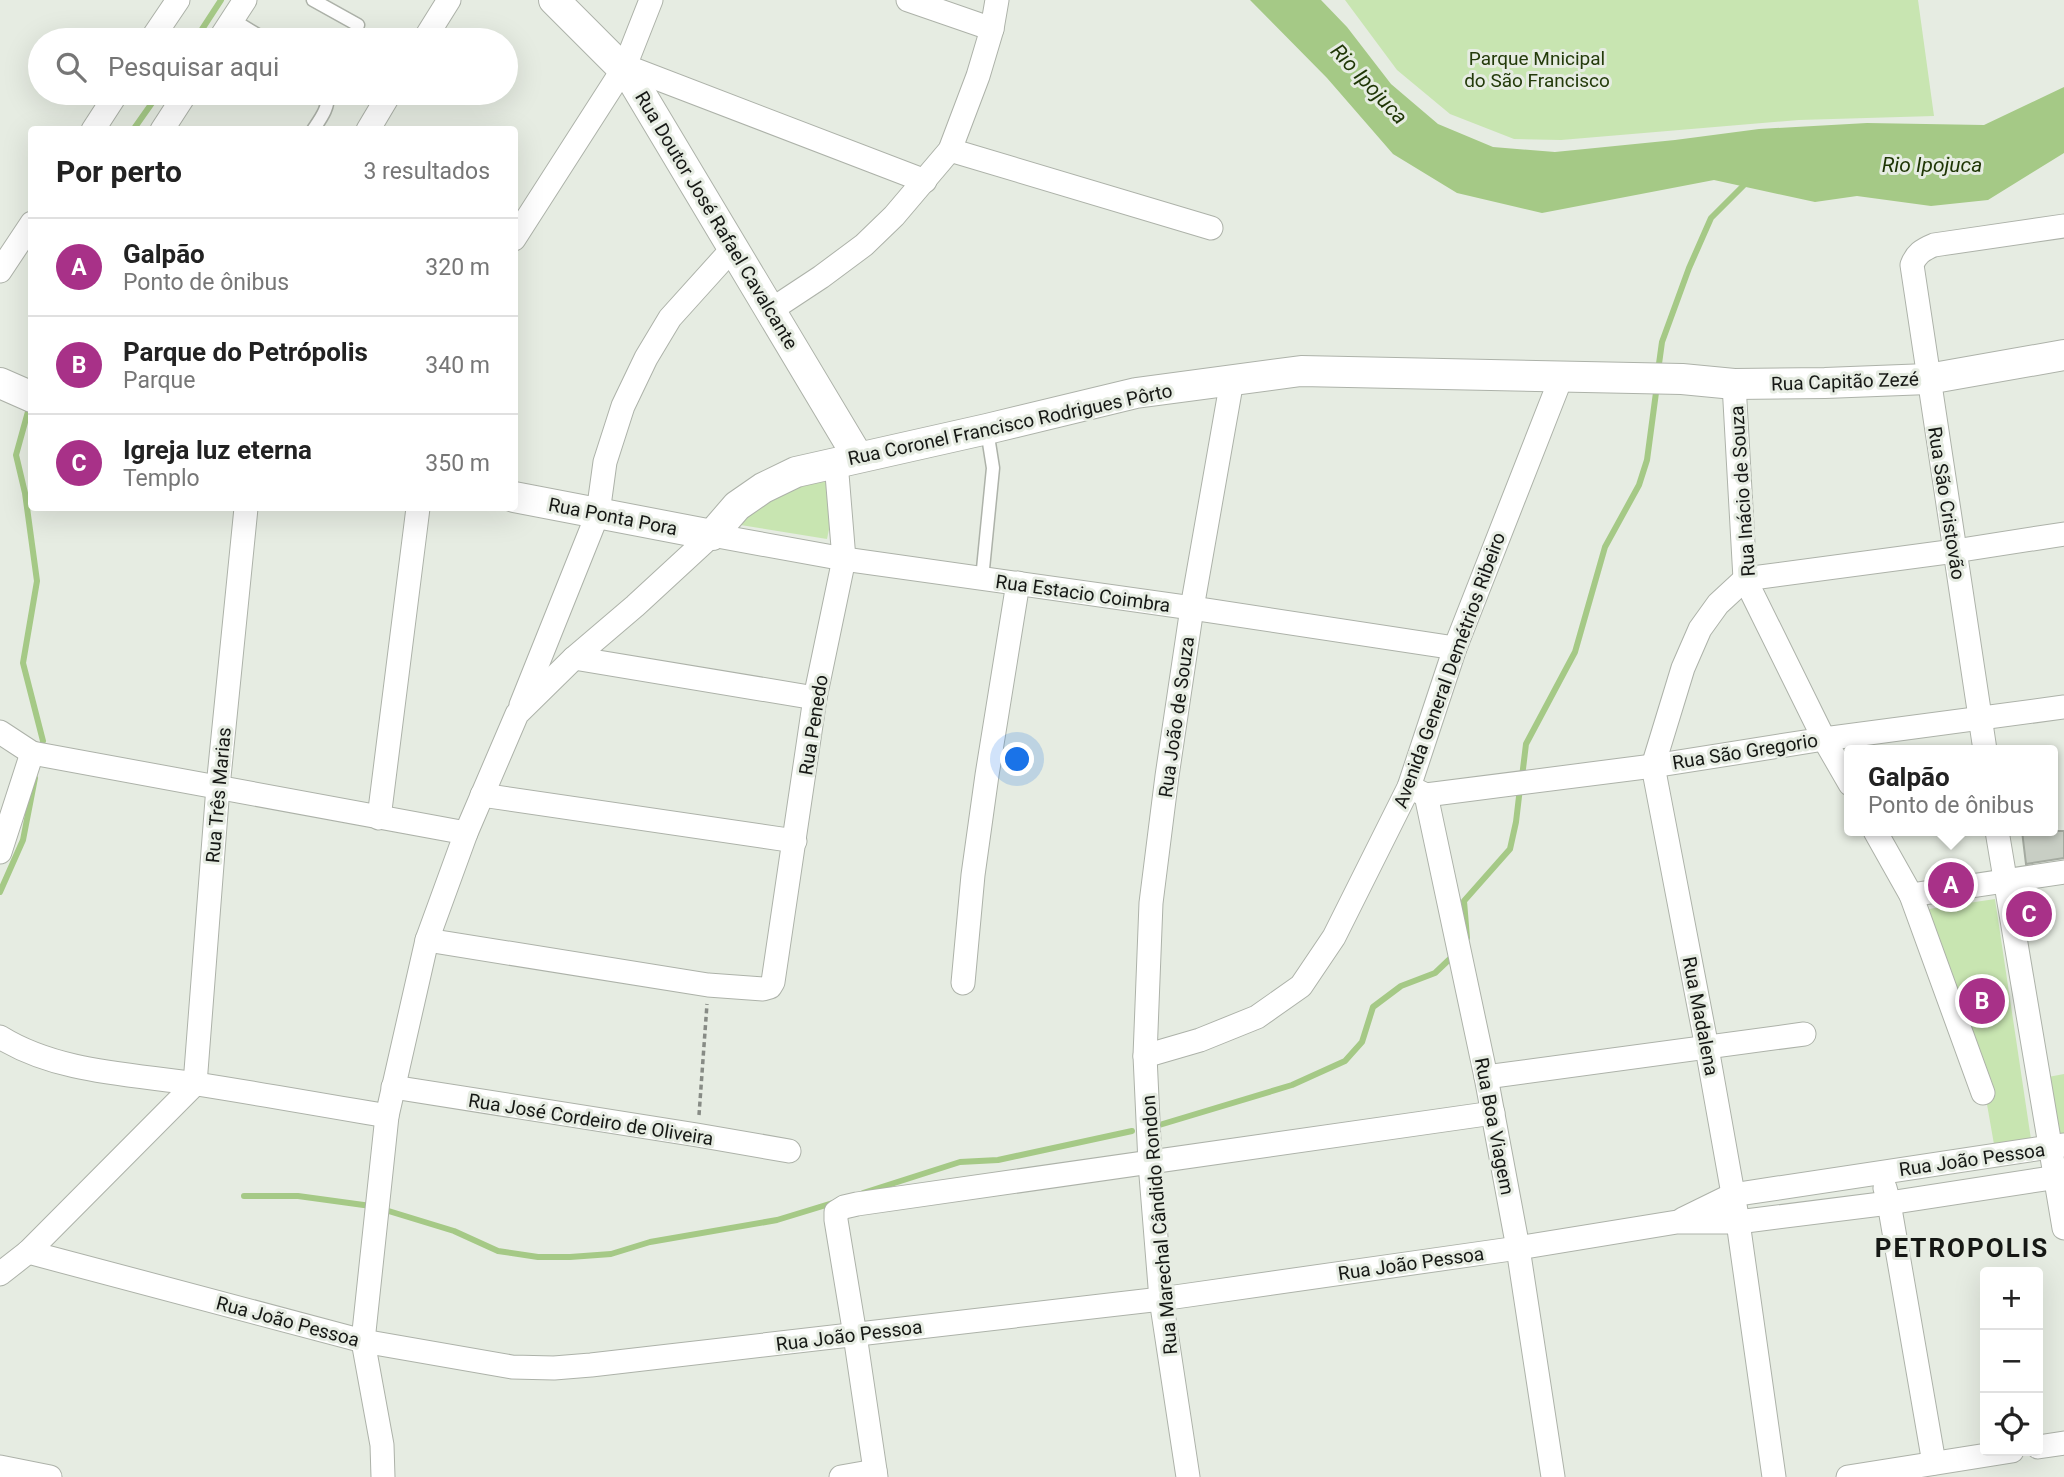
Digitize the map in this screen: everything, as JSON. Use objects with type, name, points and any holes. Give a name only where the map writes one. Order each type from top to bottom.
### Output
[{"type":"street","points":[[159,28],[178,0]]},
{"type":"street","points":[[227,28],[245,0]]},
{"type":"street","points":[[432,28],[449,0]]},
{"type":"street","name":"Rua Doutor José Rafael Cavalcante","points":[[554,0],[624,67],[771,310],[847,459]]},
{"type":"street","points":[[518,233],[624,67],[651,0]]},
{"type":"street","points":[[908,0],[992,29]]},
{"type":"street","points":[[771,310],[864,244],[894,216],[950,150],[978,76],[992,29],[997,0]]},
{"type":"street","points":[[624,67],[925,181]]},
{"type":"street","points":[[96,126],[109,105]]},
{"type":"street","points":[[165,126],[178,105]]},
{"type":"street","points":[[370,126],[383,105]]},
{"type":"street","points":[[950,150],[1211,228]]},
{"type":"street","name":"Rua São Cristovão","points":[[1984,745],[1912,265],[1923,249],[1934,245],[2064,226]]},
{"type":"street","points":[[0,271],[28,229]]},
{"type":"street","points":[[383,1477],[382,1445],[363,1341],[387,1116],[427,940],[466,833],[598,513],[605,462],[624,406],[646,358],[670,318],[734,247]]},
{"type":"street","name":"Rua Capitão Zezé","points":[[1625,379],[1682,379],[1734,384],[1928,379],[2064,355]]},
{"type":"street","name":"Rua Coronel Francisco Rodrigues Pôrto","points":[[712,535],[737,506],[763,488],[796,471],[1136,393],[1301,371],[1625,379]]},
{"type":"street","name":"Avenida General Demétrios Ribeiro","points":[[1145,1056],[1200,1040],[1257,1017],[1301,986],[1334,937],[1418,791],[1455,648],[1561,378]]},
{"type":"street","name":"Rua João de Souza","points":[[1145,1056],[1151,903],[1165,789],[1192,608],[1232,380]]},
{"type":"street","points":[[0,383],[28,395]]},
{"type":"street","name":"Rua Inácio de Souza","points":[[1734,384],[1745,579],[1844,774]]},
{"type":"street","name":"Rua Penedo","points":[[708,985],[763,989],[770,987],[773,982],[815,698],[844,559],[847,459]]},
{"type":"street","name":"Rua Ponta Pora","points":[[518,498],[712,535]]},
{"type":"street","name":"Rua Três Marias","points":[[195,1084],[218,787],[246,511]]},
{"type":"street","points":[[379,818],[418,511]]},
{"type":"street","points":[[1745,579],[2064,534]]},
{"type":"street","points":[[517,714],[574,658],[712,535]]},
{"type":"street","name":"Rua Estacio Coimbra","points":[[712,535],[844,559],[1455,648]]},
{"type":"street","name":"Rua Madalena","points":[[1745,579],[1718,604],[1700,629],[1683,668],[1653,766],[1738,1222],[1774,1477]]},
{"type":"street","points":[[963,982],[984,800],[1018,583]]},
{"type":"street","points":[[574,658],[815,698]]},
{"type":"street","name":"Rua São Gregorio","points":[[1418,791],[1508,784],[1653,766],[1824,738],[2064,707]]},
{"type":"street","points":[[0,732],[32,753],[466,833]]},
{"type":"street","points":[[0,852],[32,753]]},
{"type":"street","name":"Rua Boa Viagem","points":[[1418,791],[1456,937],[1486,1077],[1518,1248],[1553,1477]]},
{"type":"street","points":[[482,795],[795,841]]},
{"type":"street","points":[[1878,836],[1911,895],[1983,1093]]},
{"type":"street","points":[[1998,836],[2057,1146],[2064,1228]]},
{"type":"street","points":[[1911,895],[2064,872]]},
{"type":"street","points":[[427,940],[708,985]]},
{"type":"street","points":[[1486,1077],[1804,1034]]},
{"type":"street","points":[[0,1037],[36,1054],[88,1068],[387,1116]]},
{"type":"street","name":"Rua Marechal Cândido Rondon","points":[[1145,1056],[1161,1299],[1188,1477]]},
{"type":"street","points":[[0,1274],[28,1252],[195,1084]]},
{"type":"street","name":"Rua José Cordeiro de Oliveira","points":[[393,1087],[789,1152]]},
{"type":"street","points":[[841,1477],[876,1474],[837,1230],[836,1212],[844,1207],[1493,1113]]},
{"type":"street","name":"Rua João Pessoa","points":[[1677,1222],[1732,1195],[2057,1146]]},
{"type":"street","points":[[1880,1172],[1889,1203],[1934,1463]]},
{"type":"street","name":"Rua João Pessoa","points":[[28,1252],[363,1341],[512,1367],[554,1368],[1161,1299],[1518,1248],[1677,1222],[1738,1222],[2060,1177]]},
{"type":"street","points":[[2043,1446],[2064,1443]]},
{"type":"street","points":[[1849,1477],[1980,1456]]},
{"type":"street","points":[[3,1470],[50,1477]]},
{"type":"lane","points":[[313,0],[358,25]]},
{"type":"lane","points":[[233,20],[246,28]]},
{"type":"lane","points":[[316,126],[326,105]]},
{"type":"lane","points":[[982,579],[993,468],[987,429]]},
{"type":"path","points":[[697,1135],[708,985]]},
{"type":"green space","name":"Parque Mnicipal do São Francisco","points":[[1345,0],[1918,0],[1934,116],[1799,120],[1561,140],[1514,139],[1450,114],[1397,70]]},
{"type":"green space","points":[[843,463],[827,539],[728,523],[760,494]]},
{"type":"green space","points":[[1995,899],[2032,1146],[1995,1150],[1985,1093],[1922,910]]},
{"type":"green space","points":[[2064,1074],[2064,1140],[2059,1141],[2048,1077]]},
{"type":"water","name":"Rio Ipojuca","points":[[1250,0],[1321,0],[1347,27],[1391,84],[1438,124],[1493,147],[1555,152],[1759,129],[1867,123],[1984,125],[2064,87],[2064,153],[1988,200],[1931,206],[1857,196],[1815,202],[1714,180],[1542,213],[1457,193],[1393,154],[1327,78]]},
{"type":"building","points":[[2058,831],[2064,831],[2064,858],[2026,864],[2023,836],[2058,836]]},
{"type":"waterway","points":[[203,28],[221,0]]},
{"type":"waterway","points":[[136,126],[151,105]]},
{"type":"waterway","points":[[1658,371],[1662,342],[1711,218],[1747,182]]},
{"type":"waterway","points":[[1522,777],[1526,744],[1575,652],[1605,547],[1639,485],[1647,460],[1657,385]]},
{"type":"waterway","points":[[28,412],[16,455],[25,493],[37,581],[23,663],[43,741]]},
{"type":"waterway","points":[[0,892],[23,840],[35,778]]},
{"type":"waterway","points":[[1467,938],[1464,901],[1510,849],[1520,788]]},
{"type":"waterway","points":[[1156,1126],[1292,1085],[1345,1061],[1362,1042],[1373,1007],[1401,986],[1435,973],[1455,954]]},
{"type":"waterway","points":[[863,1193],[960,1162],[998,1160],[1132,1131]]},
{"type":"waterway","points":[[244,1196],[298,1196],[371,1206]]},
{"type":"waterway","points":[[382,1209],[454,1231],[498,1251],[538,1257],[570,1257],[611,1254],[650,1242],[777,1220],[836,1202]]},
{"type":"place","name":"Galpão","points":[[1951,885]]},
{"type":"place","name":"Igreja luz eterna","points":[[2029,914]]},
{"type":"place","name":"Parque do Petrópolis","points":[[1982,1001]]},
{"type":"district","name":"PETROPOLIS","points":[[1962,1248]]}]
